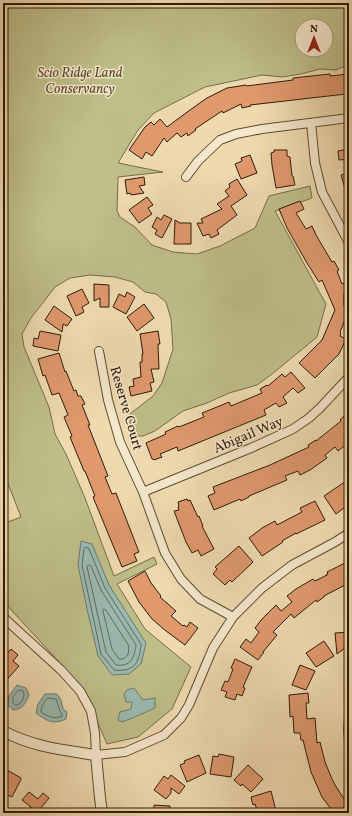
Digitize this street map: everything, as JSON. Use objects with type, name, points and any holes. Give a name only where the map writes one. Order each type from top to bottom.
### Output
[{"type":"street","points":[[186,177],[198,161],[220,140],[236,134],[262,129],[349,118]]},
{"type":"street","points":[[311,123],[315,163],[322,192],[349,243]]},
{"type":"street","name":"Reserve Court","points":[[99,352],[108,400],[120,442],[143,492],[165,553],[181,579],[200,598],[233,617]]},
{"type":"street","name":"Abigail Way","points":[[143,492],[251,448],[293,429],[320,408],[349,377]]},
{"type":"street","points":[[3,731],[11,736],[39,746],[96,755],[125,752],[164,735],[181,718],[189,705],[213,648],[233,617],[262,588],[292,565],[349,533]]},
{"type":"street","points":[[3,615],[5,619],[61,670],[80,691],[90,711],[95,734],[102,813]]},
{"type":"street","points":[[349,717],[349,739]]},
{"type":"green space","name":"Scio Ridge Land Conservancy","points":[[3,3],[349,3],[349,59],[345,66],[336,70],[320,69],[282,77],[262,75],[205,87],[154,113],[138,130],[118,163],[163,172],[118,177],[117,211],[120,217],[135,227],[152,245],[173,252],[197,254],[220,246],[255,228],[269,196],[310,186],[312,198],[275,211],[326,304],[317,337],[257,385],[229,393],[207,403],[183,411],[155,431],[143,436],[135,436],[130,423],[130,414],[153,396],[162,383],[173,349],[171,319],[166,302],[156,294],[145,292],[133,282],[115,277],[90,275],[70,278],[55,287],[31,318],[22,334],[24,347],[49,407],[55,434],[66,454],[85,498],[114,576],[154,557],[157,564],[117,584],[145,629],[191,667],[172,709],[138,737],[107,744],[82,687],[3,601],[3,524],[21,517],[3,471]]},
{"type":"water","points":[[81,541],[92,544],[109,585],[146,643],[141,664],[129,674],[112,675],[98,656],[78,565]]},
{"type":"water","points":[[17,685],[26,688],[29,695],[24,705],[13,710],[8,705],[9,696]]},
{"type":"water","points":[[134,688],[143,700],[155,698],[155,708],[122,722],[118,720],[120,712],[131,709],[132,702],[126,702],[124,694],[127,690]]},
{"type":"water","points":[[45,694],[57,694],[61,700],[63,709],[67,712],[66,719],[54,722],[36,713],[38,704]]},
{"type":"building","points":[[330,74],[330,76],[349,74],[349,91],[345,92],[346,94],[250,105],[251,106],[242,108],[241,104],[223,113],[222,111],[195,129],[196,130],[188,136],[187,133],[181,137],[177,133],[167,142],[164,138],[152,156],[146,152],[142,159],[129,150],[145,127],[151,122],[154,125],[160,119],[167,127],[207,98],[227,88]]},
{"type":"building","points":[[349,149],[349,159],[339,160],[338,151]]},
{"type":"building","points":[[274,150],[287,150],[287,156],[290,157],[292,176],[295,185],[276,188],[271,153],[274,152]]},
{"type":"building","points":[[250,155],[257,173],[241,179],[235,164],[242,161],[241,158]]},
{"type":"building","points":[[349,173],[349,194],[347,195],[341,175]]},
{"type":"building","points":[[144,177],[145,185],[139,186],[144,193],[131,195],[130,193],[127,194],[125,180]]},
{"type":"building","points":[[237,179],[247,195],[231,206],[237,215],[217,230],[219,234],[211,238],[209,234],[203,236],[197,223],[203,223],[201,219],[222,209],[217,204],[229,196],[225,191],[230,187],[229,184]]},
{"type":"building","points":[[147,197],[153,205],[148,208],[152,214],[139,223],[129,210]]},
{"type":"building","points":[[300,201],[304,209],[296,213],[306,229],[312,226],[332,262],[334,261],[339,270],[337,271],[342,284],[345,283],[348,292],[344,294],[344,306],[348,306],[349,320],[345,320],[340,332],[340,336],[346,339],[339,354],[315,378],[299,363],[322,340],[335,310],[322,280],[319,282],[307,263],[287,228],[279,209]]},
{"type":"building","points":[[164,215],[172,219],[162,238],[155,234],[157,230],[152,227],[157,217],[161,220]]},
{"type":"building","points":[[175,220],[180,223],[191,223],[191,244],[174,244]]},
{"type":"building","points":[[94,284],[109,285],[109,307],[100,307],[100,298],[94,301]]},
{"type":"building","points":[[82,289],[89,303],[82,307],[84,312],[76,316],[67,296]]},
{"type":"building","points":[[127,292],[135,297],[126,314],[113,307],[119,294],[125,297]]},
{"type":"building","points":[[144,304],[154,318],[137,331],[127,317]]},
{"type":"building","points":[[54,306],[72,319],[67,326],[63,324],[62,332],[45,320]]},
{"type":"building","points":[[40,331],[61,335],[58,351],[33,346],[34,338],[38,339]]},
{"type":"building","points":[[158,331],[160,344],[158,344],[159,369],[151,369],[154,382],[150,383],[152,391],[131,396],[129,387],[134,386],[133,379],[141,377],[140,362],[142,362],[143,354],[140,334]]},
{"type":"building","points":[[59,353],[65,372],[66,371],[74,391],[76,390],[78,396],[81,396],[85,404],[82,405],[90,425],[88,425],[108,476],[105,477],[112,494],[116,493],[139,552],[134,554],[137,561],[122,567],[93,497],[95,496],[85,471],[70,437],[72,436],[64,417],[68,415],[59,393],[52,395],[45,375],[43,376],[38,359]]},
{"type":"building","points":[[291,372],[305,388],[298,393],[293,388],[283,397],[287,403],[279,407],[276,403],[264,410],[266,415],[178,451],[177,447],[160,454],[162,457],[154,460],[152,459],[146,443],[166,434],[165,432],[178,426],[179,427],[204,417],[202,413],[229,402],[231,406],[262,393],[260,389],[267,385],[268,386],[282,374],[285,377]]},
{"type":"building","points":[[349,411],[349,442],[338,451],[335,447],[325,455],[327,458],[300,475],[298,471],[285,476],[287,480],[249,496],[241,501],[240,499],[214,510],[208,496],[215,493],[213,487],[270,465],[309,447],[308,445],[316,441],[341,421],[340,420]]},
{"type":"building","points":[[349,479],[349,504],[336,514],[324,496]]},
{"type":"building","points":[[187,499],[188,501],[190,500],[198,517],[199,516],[202,526],[214,549],[201,556],[198,550],[192,553],[174,511],[179,510],[178,502]]},
{"type":"building","points":[[315,501],[325,520],[282,541],[283,542],[262,556],[249,538],[262,528],[275,521],[277,525],[302,512],[300,508]]},
{"type":"building","points":[[239,546],[253,562],[232,582],[230,580],[225,585],[213,574],[217,569],[215,567]]},
{"type":"building","points":[[349,561],[349,583],[324,596],[317,602],[316,600],[294,618],[291,614],[273,632],[277,635],[258,660],[240,647],[246,639],[251,643],[259,632],[255,628],[276,605],[281,611],[292,602],[287,596],[313,579],[315,581],[327,575],[327,572]]},
{"type":"building","points":[[145,571],[151,583],[161,596],[160,597],[176,611],[171,616],[183,626],[184,625],[187,627],[190,622],[198,628],[185,645],[152,619],[139,602],[128,581]]},
{"type":"building","points":[[349,632],[349,645],[337,654],[335,633]]},
{"type":"building","points":[[324,641],[334,656],[316,667],[306,653]]},
{"type":"building","points":[[11,649],[18,655],[13,661],[19,666],[3,684],[3,658]]},
{"type":"building","points":[[235,659],[252,667],[243,687],[245,688],[242,696],[237,694],[235,700],[225,697],[227,692],[221,690],[225,681],[228,682],[233,669],[231,668]]},
{"type":"building","points":[[300,665],[315,671],[306,690],[292,685]]},
{"type":"building","points":[[308,693],[309,703],[306,703],[307,719],[315,718],[317,743],[320,742],[325,762],[332,779],[348,807],[339,813],[334,813],[322,797],[311,772],[300,733],[294,733],[293,716],[290,717],[289,695]]},
{"type":"building","points":[[219,754],[234,757],[231,777],[210,774],[213,756],[218,757]]},
{"type":"building","points":[[199,755],[206,773],[187,782],[180,765],[185,763],[184,761]]},
{"type":"building","points":[[248,765],[263,779],[251,792],[242,784],[241,786],[234,780]]},
{"type":"building","points":[[7,770],[21,778],[12,797],[3,793],[3,772]]},
{"type":"building","points":[[171,775],[185,786],[179,794],[171,788],[171,793],[166,799],[154,790],[164,776],[168,779]]},
{"type":"building","points":[[271,791],[276,811],[260,813],[255,804],[253,805],[251,797]]},
{"type":"building","points":[[29,792],[38,799],[43,793],[49,798],[37,813],[26,813],[31,807],[22,800]]},
{"type":"building","points":[[154,805],[170,806],[170,813],[154,813]]}]
